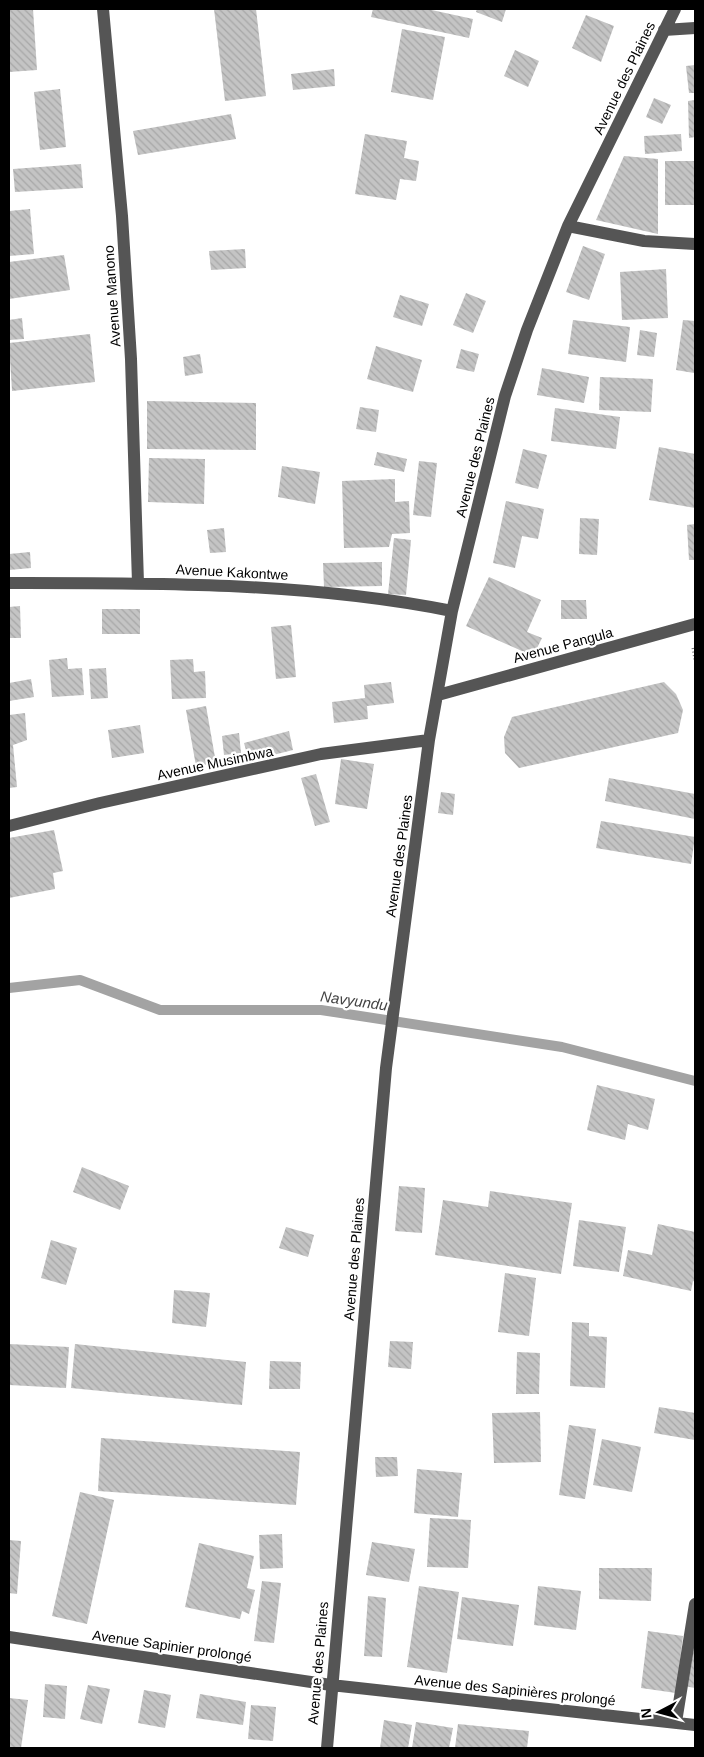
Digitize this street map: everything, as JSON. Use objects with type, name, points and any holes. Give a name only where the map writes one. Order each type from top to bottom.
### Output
[{"type":"street","name":"Avenue Manono","points":[[103,9],[122,216],[129,331],[138,583]]},
{"type":"street","name":"Avenue des Plaines","points":[[327,1748],[386,1068],[429,740],[452,611],[506,396],[527,330],[568,226],[674,9]]},
{"type":"street","points":[[664,30],[695,28]]},
{"type":"street","points":[[568,226],[644,241],[695,244]]},
{"type":"street","name":"Avenue Kakontwe","points":[[9,583],[138,583],[317,591],[407,602],[452,611]]},
{"type":"street","name":"Avenue Pangula","points":[[438,695],[695,624]]},
{"type":"street","name":"Avenue Musimbwa","points":[[9,826],[100,803],[320,754],[429,740]]},
{"type":"street","points":[[676,1722],[695,1604]]},
{"type":"street","name":"Avenue Sapinier prolongé","points":[[9,1637],[331,1685]]},
{"type":"street","name":"Avenue des Sapinières prolongé","points":[[331,1685],[695,1725]]},
{"type":"building","points":[[9,9],[33,9],[37,70],[9,72]]},
{"type":"building","points":[[214,9],[256,9],[266,96],[225,101]]},
{"type":"building","points":[[373,9],[427,9],[473,19],[469,38],[371,17]]},
{"type":"building","points":[[477,9],[506,9],[502,22],[476,12]]},
{"type":"building","points":[[586,15],[614,26],[601,62],[572,48]]},
{"type":"building","points":[[402,29],[445,37],[433,100],[391,92]]},
{"type":"building","points":[[515,50],[539,61],[528,87],[504,76]]},
{"type":"building","points":[[695,65],[695,93],[689,93],[686,66]]},
{"type":"building","points":[[334,69],[335,86],[293,90],[291,74]]},
{"type":"building","points":[[60,89],[66,147],[40,150],[34,92]]},
{"type":"building","points":[[654,98],[671,105],[662,124],[646,117]]},
{"type":"building","points":[[695,100],[695,137],[689,138],[688,101]]},
{"type":"building","points":[[231,114],[236,139],[138,155],[133,131]]},
{"type":"building","points":[[365,134],[407,141],[404,158],[419,161],[416,181],[400,179],[396,200],[355,194]]},
{"type":"building","points":[[681,134],[682,151],[645,154],[644,136]]},
{"type":"building","points":[[624,156],[658,159],[658,234],[596,220]]},
{"type":"building","points":[[665,161],[695,161],[695,205],[665,205]]},
{"type":"building","points":[[81,164],[83,188],[15,192],[13,169]]},
{"type":"building","points":[[30,209],[34,254],[9,256],[9,211]]},
{"type":"building","points":[[583,246],[605,254],[589,300],[566,292]]},
{"type":"building","points":[[245,249],[246,268],[211,270],[209,251]]},
{"type":"building","points":[[64,255],[70,290],[9,299],[9,262]]},
{"type":"building","points":[[666,269],[668,318],[622,320],[620,272]]},
{"type":"building","points":[[466,293],[486,301],[473,333],[453,325]]},
{"type":"building","points":[[400,295],[429,304],[422,326],[393,317]]},
{"type":"building","points":[[22,318],[24,339],[9,340],[9,320]]},
{"type":"building","points":[[573,320],[630,327],[626,362],[568,354]]},
{"type":"building","points":[[683,320],[695,321],[694,373],[676,370]]},
{"type":"building","points":[[640,330],[657,333],[654,357],[637,355]]},
{"type":"building","points":[[90,334],[95,382],[12,391],[9,343]]},
{"type":"building","points":[[376,346],[422,360],[413,392],[367,379]]},
{"type":"building","points":[[461,349],[479,354],[474,372],[456,368]]},
{"type":"building","points":[[200,354],[203,373],[185,376],[183,357]]},
{"type":"building","points":[[542,368],[589,377],[584,403],[537,395]]},
{"type":"building","points":[[600,377],[653,379],[651,412],[599,410]]},
{"type":"building","points":[[147,401],[256,403],[256,450],[147,449]]},
{"type":"building","points":[[360,407],[379,410],[376,432],[356,429]]},
{"type":"building","points":[[555,408],[620,417],[616,449],[551,441]]},
{"type":"building","points":[[659,447],[695,454],[695,508],[649,500]]},
{"type":"building","points":[[523,449],[547,455],[538,489],[515,483]]},
{"type":"building","points":[[377,452],[407,459],[404,472],[374,465]]},
{"type":"building","points":[[149,458],[205,459],[204,504],[148,502]]},
{"type":"building","points":[[419,461],[437,463],[431,517],[413,515]]},
{"type":"building","points":[[282,466],[320,472],[315,504],[278,497]]},
{"type":"building","points":[[395,479],[395,502],[409,501],[410,533],[392,534],[389,547],[344,548],[342,481]]},
{"type":"building","points":[[506,501],[544,509],[538,539],[522,536],[515,568],[493,563]]},
{"type":"building","points":[[580,518],[599,519],[597,555],[579,554]]},
{"type":"building","points":[[695,524],[695,560],[689,560],[687,525]]},
{"type":"building","points":[[224,528],[226,552],[210,553],[207,530]]},
{"type":"building","points":[[394,538],[411,540],[406,595],[388,594]]},
{"type":"building","points":[[30,552],[31,568],[9,570],[9,554]]},
{"type":"building","points":[[382,562],[382,586],[324,587],[323,563]]},
{"type":"building","points":[[489,577],[541,600],[527,632],[542,638],[533,656],[466,626]]},
{"type":"building","points":[[561,600],[586,600],[587,619],[561,619]]},
{"type":"building","points":[[20,606],[21,638],[9,638],[9,607]]},
{"type":"building","points":[[102,609],[140,609],[140,634],[102,634]]},
{"type":"building","points":[[291,625],[296,677],[276,679],[271,627]]},
{"type":"building","points":[[67,658],[68,669],[82,668],[84,695],[52,697],[49,660]]},
{"type":"building","points":[[193,659],[194,672],[205,671],[206,698],[172,699],[170,660]]},
{"type":"building","points":[[106,668],[108,698],[91,699],[89,669]]},
{"type":"building","points":[[31,679],[34,697],[9,701],[9,683]]},
{"type":"building","points":[[391,682],[394,703],[367,706],[368,719],[334,723],[332,702],[365,698],[364,685]]},
{"type":"building","points":[[664,682],[676,694],[683,710],[678,733],[519,768],[505,753],[504,737],[512,717]]},
{"type":"building","points":[[206,706],[216,763],[196,766],[186,710]]},
{"type":"building","points":[[25,713],[27,740],[13,745],[17,787],[9,788],[9,715]]},
{"type":"building","points":[[140,725],[144,753],[112,758],[108,730]]},
{"type":"building","points":[[289,731],[293,750],[249,761],[244,743]]},
{"type":"building","points":[[239,733],[241,753],[224,755],[222,736]]},
{"type":"building","points":[[341,759],[374,764],[367,809],[335,804]]},
{"type":"building","points":[[316,774],[330,822],[315,826],[301,778]]},
{"type":"building","points":[[609,778],[695,794],[695,819],[605,801]]},
{"type":"building","points":[[441,792],[455,794],[453,815],[438,813]]},
{"type":"building","points":[[601,821],[695,837],[691,864],[596,848]]},
{"type":"building","points":[[54,830],[63,871],[53,873],[55,889],[9,898],[9,838]]},
{"type":"building","points":[[597,1085],[655,1099],[648,1130],[628,1124],[625,1140],[587,1130]]},
{"type":"building","points":[[82,1167],[129,1186],[120,1210],[73,1192]]},
{"type":"building","points":[[399,1186],[425,1188],[422,1233],[395,1231]]},
{"type":"building","points":[[490,1191],[572,1203],[561,1274],[435,1255],[443,1200],[488,1207]]},
{"type":"building","points":[[579,1220],[626,1227],[619,1272],[573,1266]]},
{"type":"building","points":[[658,1224],[695,1232],[695,1282],[693,1281],[691,1291],[623,1276],[628,1250],[652,1255]]},
{"type":"building","points":[[286,1227],[314,1235],[308,1257],[279,1248]]},
{"type":"building","points":[[51,1240],[77,1248],[66,1285],[41,1278]]},
{"type":"building","points":[[505,1273],[536,1278],[529,1336],[498,1332]]},
{"type":"building","points":[[174,1290],[210,1293],[206,1327],[172,1323]]},
{"type":"building","points":[[572,1322],[589,1323],[589,1336],[607,1337],[605,1388],[570,1386]]},
{"type":"building","points":[[390,1341],[413,1342],[411,1369],[388,1367]]},
{"type":"building","points":[[9,1344],[69,1347],[66,1388],[9,1385]]},
{"type":"building","points":[[75,1344],[246,1362],[242,1405],[71,1388]]},
{"type":"building","points":[[517,1352],[540,1353],[539,1394],[516,1394]]},
{"type":"building","points":[[270,1361],[301,1362],[300,1389],[269,1389]]},
{"type":"building","points":[[659,1407],[695,1413],[695,1440],[654,1433]]},
{"type":"building","points":[[540,1412],[541,1462],[494,1463],[492,1413]]},
{"type":"building","points":[[569,1425],[596,1429],[585,1499],[559,1495]]},
{"type":"building","points":[[101,1438],[300,1452],[296,1505],[98,1491]]},
{"type":"building","points":[[602,1439],[641,1447],[632,1492],[593,1485]]},
{"type":"building","points":[[375,1457],[397,1457],[398,1476],[376,1477]]},
{"type":"building","points":[[417,1469],[462,1473],[458,1517],[414,1513]]},
{"type":"building","points":[[80,1492],[114,1500],[87,1624],[52,1616]]},
{"type":"building","points":[[430,1518],[471,1520],[468,1568],[427,1567]]},
{"type":"building","points":[[282,1534],[283,1568],[260,1569],[259,1535]]},
{"type":"building","points":[[9,1540],[21,1541],[17,1594],[9,1593]]},
{"type":"building","points":[[372,1542],[415,1549],[409,1582],[366,1575]]},
{"type":"building","points":[[199,1543],[254,1556],[247,1588],[255,1590],[249,1614],[242,1611],[240,1619],[185,1607]]},
{"type":"building","points":[[599,1568],[652,1568],[651,1601],[599,1599]]},
{"type":"building","points":[[262,1581],[281,1583],[274,1643],[254,1641]]},
{"type":"building","points":[[419,1586],[459,1592],[447,1673],[407,1667]]},
{"type":"building","points":[[538,1586],[581,1591],[576,1630],[534,1625]]},
{"type":"building","points":[[368,1596],[386,1598],[382,1657],[364,1656]]},
{"type":"building","points":[[462,1597],[519,1605],[513,1646],[457,1639]]},
{"type":"building","points":[[695,1628],[695,1688],[684,1686]]},
{"type":"building","points":[[648,1631],[683,1636],[676,1693],[641,1688]]},
{"type":"building","points":[[45,1684],[67,1686],[65,1719],[43,1717]]},
{"type":"building","points":[[88,1685],[110,1689],[102,1724],[80,1719]]},
{"type":"building","points":[[144,1690],[171,1695],[165,1728],[138,1723]]},
{"type":"building","points":[[200,1694],[246,1702],[243,1725],[196,1718]]},
{"type":"building","points":[[9,1698],[28,1700],[21,1748],[9,1748]]},
{"type":"building","points":[[251,1705],[276,1707],[273,1741],[248,1739]]},
{"type":"building","points":[[384,1720],[412,1725],[408,1748],[380,1748]]},
{"type":"building","points":[[416,1722],[453,1728],[449,1748],[412,1748]]},
{"type":"building","points":[[458,1724],[529,1731],[527,1748],[455,1748]]},
{"type":"waterway","name":"Navyundu","points":[[9,988],[80,980],[160,1010],[321,1010],[562,1047],[695,1081]]}]
